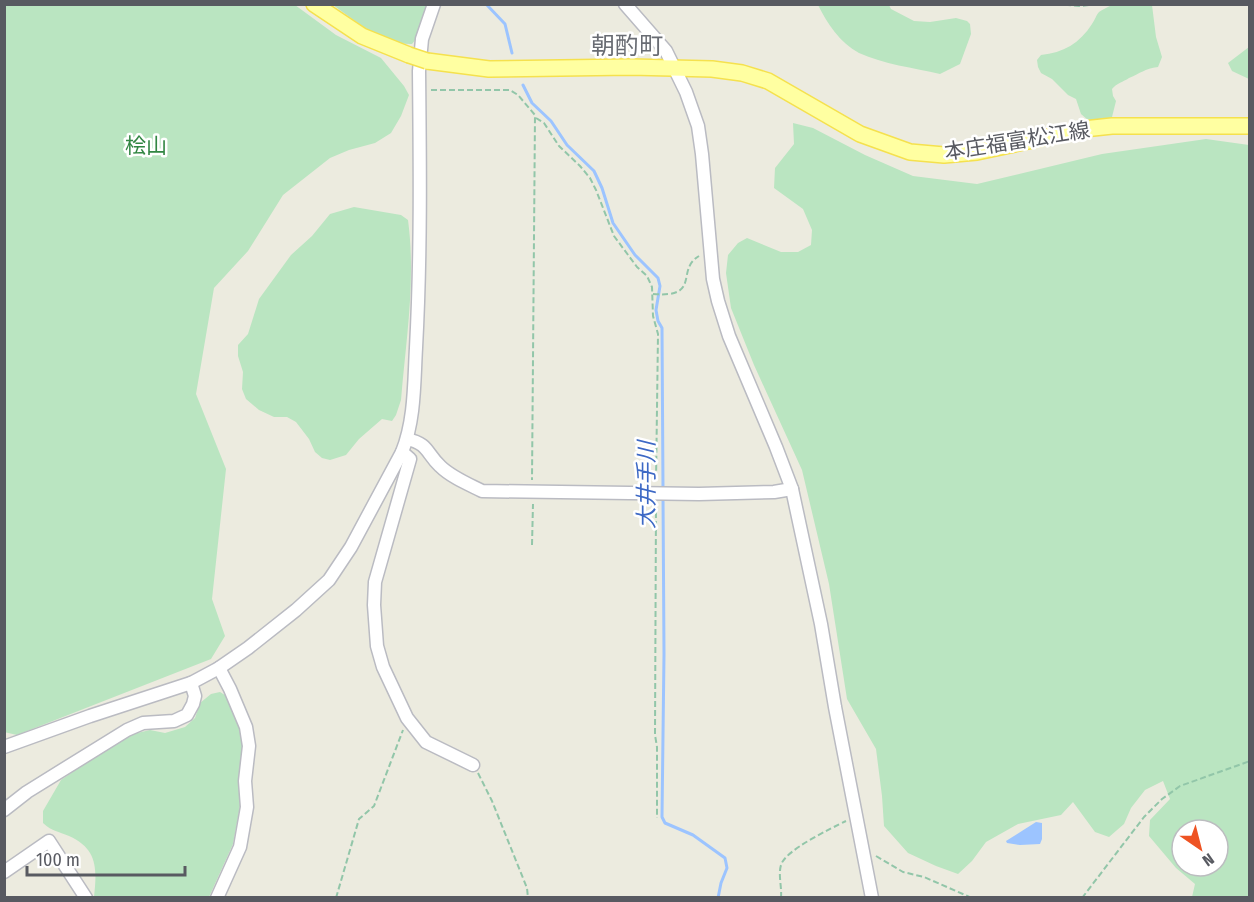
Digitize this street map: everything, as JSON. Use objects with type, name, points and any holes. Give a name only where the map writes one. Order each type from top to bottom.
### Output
[{"type":"main road","name":"本庄福富松江線","points":[[314,4],[362,36],[427,61],[489,69],[631,67],[712,69],[742,73],[768,81],[860,134],[910,152],[944,155],[976,152],[1084,129],[1112,126],[1250,126]]},
{"type":"street","points":[[4,747],[190,683],[219,668],[288,616],[329,580],[351,547],[402,452],[407,439],[413,406],[420,288],[419,71],[422,39],[434,4]]},
{"type":"street","points":[[625,4],[657,40],[675,68],[698,126],[713,279],[722,316],[792,489],[873,897]]},
{"type":"street","points":[[407,439],[417,442],[428,450],[440,466],[455,477],[482,491],[532,495],[774,492],[792,489]]},
{"type":"street","points":[[402,452],[410,459],[375,582],[377,646],[383,667],[407,718],[426,742],[473,765]]},
{"type":"street","points":[[217,897],[240,847],[246,807],[245,781],[249,746],[246,727],[219,668]]},
{"type":"street","points":[[4,810],[27,792],[127,730],[143,723],[174,721],[187,715],[195,696],[190,683]]},
{"type":"street","points":[[4,872],[49,841],[86,897]]},
{"type":"path","points":[[1056,4],[1082,6],[1097,4]]},
{"type":"path","points":[[419,90],[510,90],[532,110],[536,118],[532,545]]},
{"type":"path","points":[[536,118],[544,123],[560,146],[590,178],[597,190],[614,237],[637,267],[647,276],[654,294],[653,316],[658,334],[660,493],[655,735],[657,818]]},
{"type":"path","points":[[654,294],[674,293],[684,286],[688,267],[694,258],[701,255]]},
{"type":"path","points":[[336,897],[360,819],[374,806],[407,718]]},
{"type":"path","points":[[1082,897],[1144,817],[1162,798],[1180,786],[1250,761]]},
{"type":"path","points":[[473,765],[492,801],[527,888],[528,897]]},
{"type":"path","points":[[781,897],[781,864],[787,856],[811,838],[856,815]]},
{"type":"path","points":[[864,855],[872,854],[903,872],[924,877],[972,897]]},
{"type":"green space","name":"桧山","points":[[5,4],[295,5],[336,35],[381,58],[409,95],[391,133],[375,143],[330,158],[283,195],[248,251],[214,288],[196,394],[226,469],[212,599],[225,636],[211,659],[17,735],[4,732]]},
{"type":"green space","points":[[333,5],[430,5],[420,34],[412,44],[391,41],[380,36],[360,25]]},
{"type":"green space","points":[[818,5],[889,5],[891,9],[914,21],[930,22],[956,18],[967,21],[970,24],[971,34],[960,64],[940,74],[888,63],[859,53],[835,32]]},
{"type":"green space","points":[[1112,5],[1152,5],[1156,37],[1162,57],[1158,67],[1143,71],[1112,89],[1116,101],[1112,117],[1088,120],[1081,114],[1076,99],[1041,73],[1037,60],[1041,55],[1057,52],[1076,42],[1087,31],[1099,12]]},
{"type":"green space","points":[[1249,47],[1249,79],[1232,71],[1228,63]]},
{"type":"green space","points":[[793,123],[813,128],[865,155],[913,176],[977,184],[1102,154],[1206,139],[1249,145],[1249,897],[1192,897],[1195,884],[1188,878],[1230,878],[1230,818],[1170,818],[1170,861],[1149,836],[1150,820],[1170,799],[1163,781],[1145,790],[1131,808],[1124,824],[1109,837],[1095,832],[1073,802],[1061,815],[1018,824],[986,842],[972,861],[958,874],[908,853],[884,826],[876,749],[847,699],[829,584],[802,470],[754,365],[731,308],[726,273],[728,255],[738,243],[747,238],[781,252],[798,252],[811,245],[812,230],[803,209],[774,188],[775,168],[794,144]]},
{"type":"green space","points":[[354,207],[401,215],[408,220],[411,288],[408,332],[401,400],[396,415],[392,421],[382,419],[359,439],[346,455],[330,460],[322,458],[315,452],[309,439],[296,422],[287,417],[274,417],[259,410],[246,399],[242,389],[243,372],[238,356],[238,345],[248,334],[259,299],[291,255],[312,236],[330,214]]},
{"type":"green space","points":[[220,692],[228,697],[241,732],[243,750],[239,777],[240,806],[233,844],[209,897],[94,897],[94,861],[86,847],[79,841],[43,823],[43,811],[61,780],[106,749],[133,734],[150,730],[165,733],[185,727],[195,718],[200,703],[211,694]]},
{"type":"water","points":[[1036,822],[1042,823],[1040,844],[1007,843],[1006,841]]},
{"type":"waterway","name":"大井手川","points":[[486,4],[505,24],[512,53]]},
{"type":"waterway","name":"大井手川","points":[[523,85],[532,103],[551,121],[567,145],[594,171],[613,223],[635,255],[658,278],[660,286],[656,310],[662,328],[663,489]]},
{"type":"waterway","name":"大井手川","points":[[663,496],[662,817],[665,823],[693,835],[725,858],[727,868],[718,898]]},
{"type":"district","name":"朝酌町","points":[[627,46]]}]
